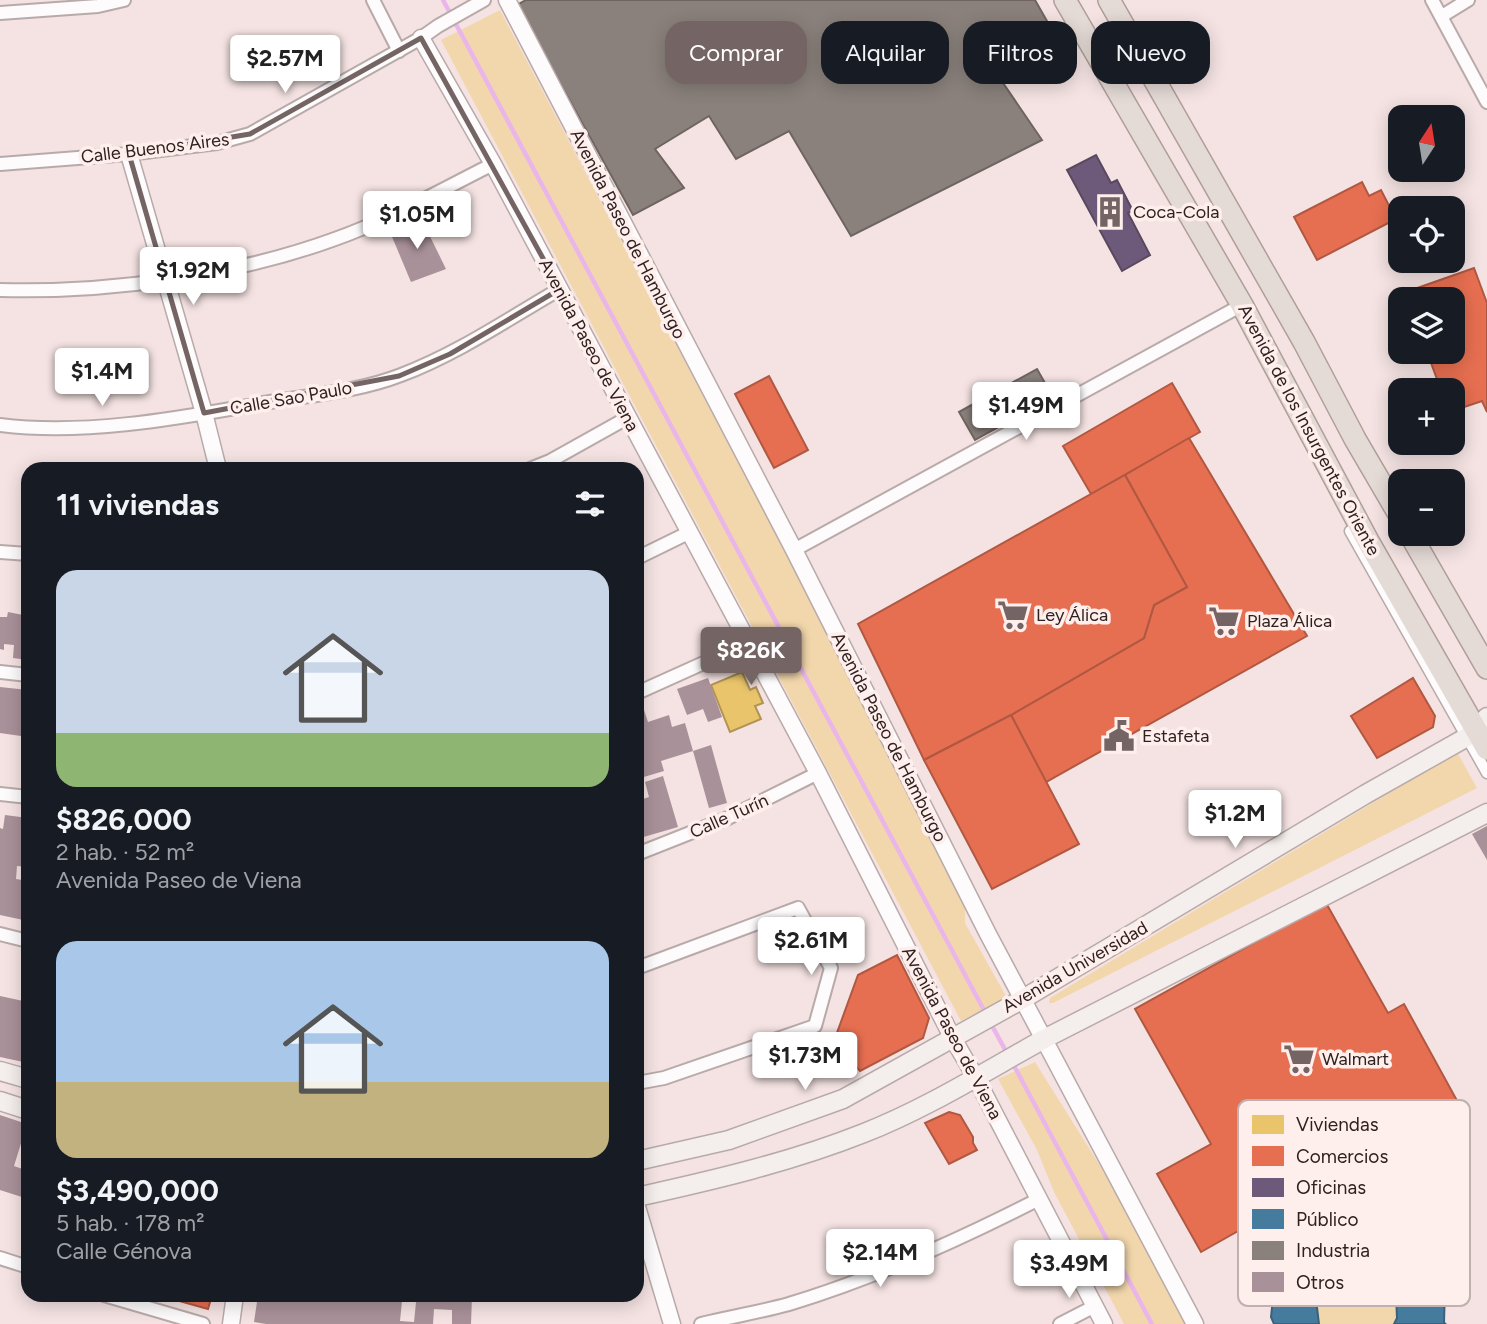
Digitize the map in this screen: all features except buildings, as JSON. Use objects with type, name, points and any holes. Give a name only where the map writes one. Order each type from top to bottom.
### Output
[{"type":"highway","name":"Avenida de los Insurgentes Oriente","points":[[1065,0],[1241,305],[1368,541],[1487,749]]},
{"type":"highway","name":"Avenida de los Insurgentes Oriente","points":[[1110,0],[1388,495]]},
{"type":"highway","points":[[1130,112],[1162,94]]},
{"type":"highway","points":[[1417,546],[1487,668]]},
{"type":"main road","name":"Avenida Universidad","points":[[644,1159],[729,1140],[843,1099],[1023,999],[1473,728]]},
{"type":"main road","points":[[644,1195],[742,1174],[864,1133],[976,1078],[1044,1039],[1487,813]]},
{"type":"main road","points":[[0,1071],[21,1077]]},
{"type":"main road","points":[[0,1101],[21,1108]]},
{"type":"street","points":[[0,13],[98,6],[124,0]]},
{"type":"street","points":[[373,0],[399,51]]},
{"type":"street","name":"Avenida Paseo de Hamburgo","points":[[508,0],[651,280],[794,550],[1023,999],[1195,1324]]},
{"type":"street","points":[[1432,0],[1487,102]]},
{"type":"street","points":[[1442,16],[1468,0]]},
{"type":"street","name":"Calle Buenos Aires","points":[[0,164],[129,154],[217,143],[250,134],[399,51],[478,3]]},
{"type":"street","name":"Avenida Paseo de Viena","points":[[421,38],[493,164],[818,773],[952,1037],[1104,1324]]},
{"type":"street","points":[[129,154],[216,462]]},
{"type":"street","points":[[0,290],[80,288],[166,280],[270,259],[335,239],[493,164]]},
{"type":"street","name":"Calle Sao Paulo","points":[[0,425],[76,427],[204,413],[346,390],[399,376],[450,354],[560,289]]},
{"type":"street","points":[[794,550],[1241,305]]},
{"type":"street","points":[[543,462],[627,418]]},
{"type":"street","name":"Avenida de los Insurgentes Oriente","points":[[1350,531],[1473,728]]},
{"type":"street","points":[[644,555],[688,533]]},
{"type":"street","points":[[0,552],[21,554]]},
{"type":"street","points":[[644,690],[748,643]]},
{"type":"street","points":[[0,672],[21,674]]},
{"type":"street","points":[[1473,728],[1487,773]]},
{"type":"street","name":"Calle Turín","points":[[644,851],[728,818],[818,773]]},
{"type":"street","points":[[0,794],[21,796]]},
{"type":"street","points":[[644,965],[798,908],[831,968],[815,1026],[664,1079],[644,1082]]},
{"type":"street","points":[[0,934],[21,939]]},
{"type":"street","points":[[701,1324],[789,1304],[876,1273],[986,1226],[1039,1199]]},
{"type":"street","points":[[644,1230],[672,1324]]},
{"type":"street","points":[[0,1258],[21,1265]]},
{"type":"street","points":[[128,1302],[203,1324]]},
{"type":"street","points":[[231,1324],[234,1302]]},
{"type":"street","points":[[1060,1324],[1095,1306]]},
{"type":"highlighted area","points":[[421,38],[560,289],[450,354],[399,376],[204,413],[129,154],[250,134]]},
{"type":"shaded area","points":[[500,10],[965,894],[965,923],[1007,998],[961,1021],[441,40]]},
{"type":"shaded area","points":[[1457,752],[1477,788],[1049,1003],[1050,998]]},
{"type":"shaded area","points":[[1035,1062],[1104,1172],[1185,1324],[1124,1324],[1054,1192],[1037,1150],[998,1079]]},
{"type":"shaded area","points":[[1398,1306],[1394,1324],[1319,1324],[1316,1308]]},
{"type":"waterway","points":[[443,0],[986,1014]]},
{"type":"waterway","points":[[990,1022],[1008,1055]]},
{"type":"waterway","points":[[1012,1062],[1152,1324]]},
{"type":"place","name":"Coca-Cola","points":[[1110,212]]},
{"type":"place","name":"Ley Álica","points":[[1013,615]]},
{"type":"place","name":"Plaza Álica","points":[[1224,621]]},
{"type":"place","name":"Estafeta","points":[[1119,736]]},
{"type":"place","name":"Walmart","points":[[1299,1059]]}]
